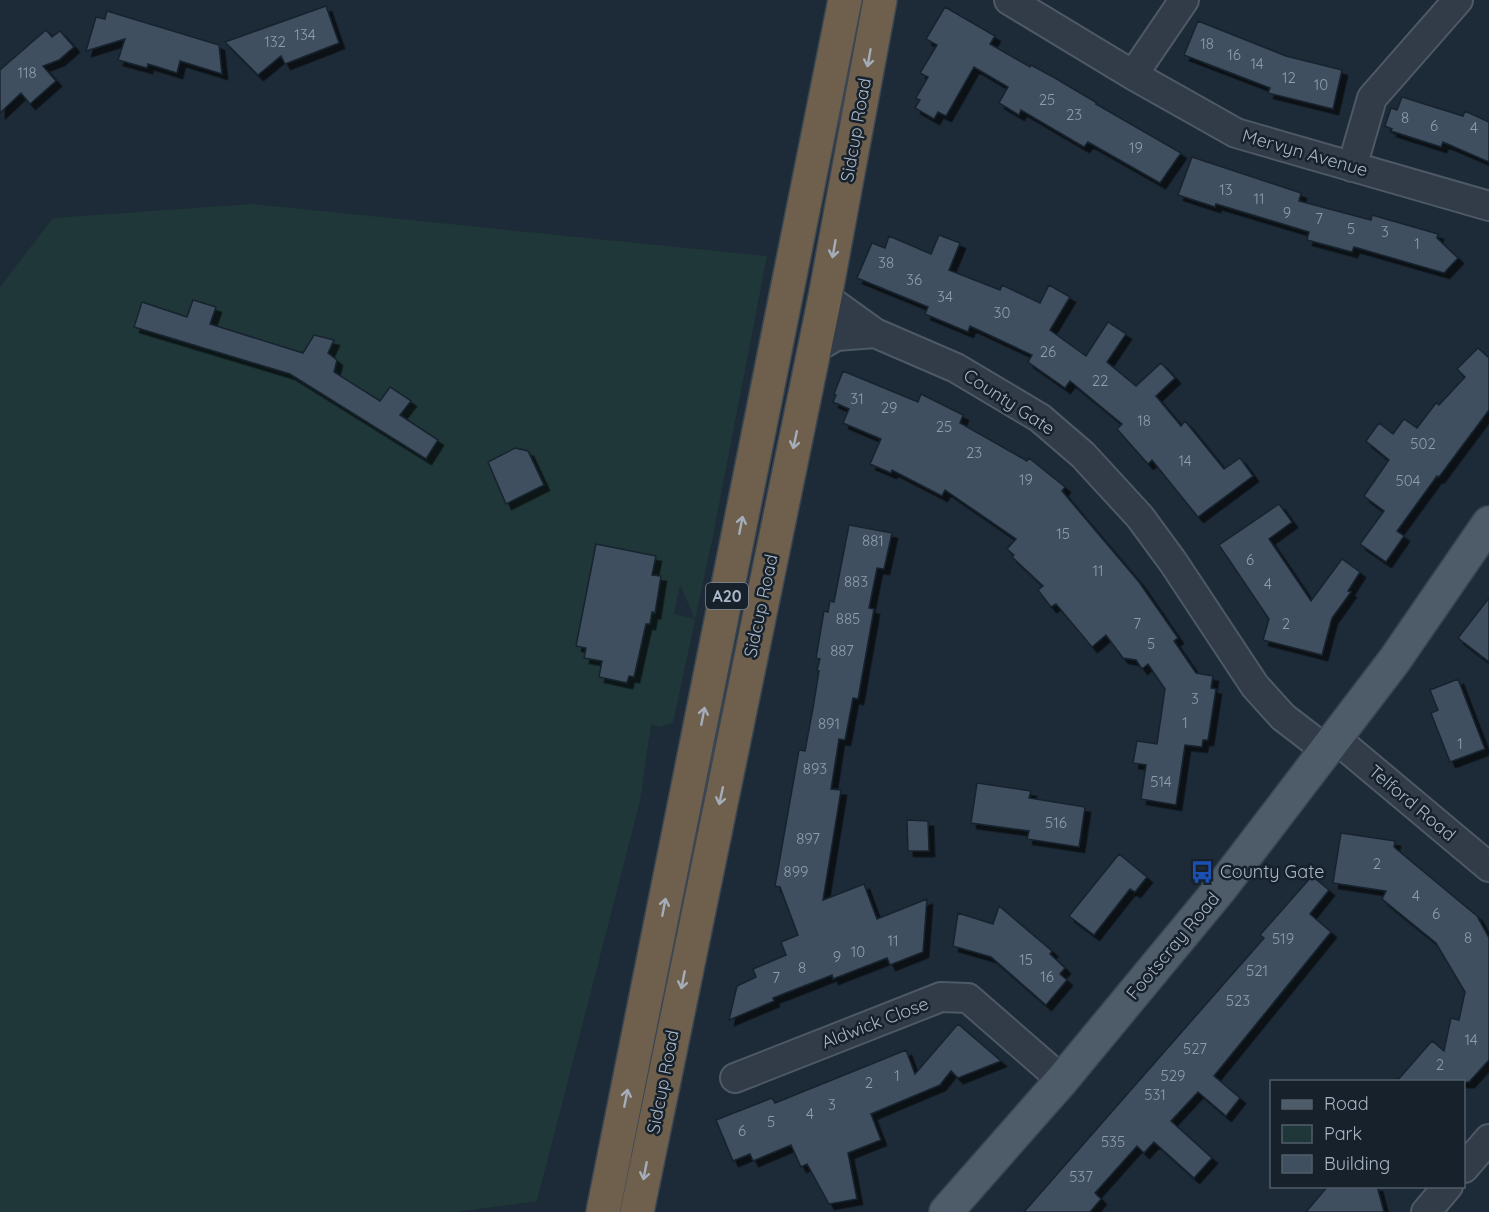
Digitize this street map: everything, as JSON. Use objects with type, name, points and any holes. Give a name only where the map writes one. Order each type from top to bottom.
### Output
[{"type":"highway","name":"Sidcup Road","points":[[603,1212],[846,0]]},
{"type":"highway","name":"Sidcup Road","points":[[637,1212],[825,297],[880,0]]},
{"type":"main road","name":"Footscray Road","points":[[946,1212],[1062,1080],[1220,889],[1394,661],[1488,527]]},
{"type":"street","name":"Mervyn Avenue","points":[[1009,0],[1133,75],[1236,133],[1489,206]]},
{"type":"street","points":[[1133,75],[1184,0]]},
{"type":"street","points":[[1352,167],[1372,98],[1458,0]]},
{"type":"street","name":"County Gate","points":[[825,297],[875,333],[944,363],[1040,418],[1083,454],[1140,518],[1173,562],[1256,686],[1283,717],[1330,744]]},
{"type":"street","name":"County Gate","points":[[814,349],[836,336],[875,333]]},
{"type":"street","name":"Telford Road","points":[[1330,744],[1489,867]]},
{"type":"street","name":"Aldwick Close","points":[[735,1078],[941,997],[968,998],[1062,1080]]},
{"type":"street","points":[[1465,1167],[1489,1138]]},
{"type":"street","points":[[1426,1212],[1446,1188]]},
{"type":"green space","points":[[251,204],[767,256],[713,536],[673,723],[660,727],[651,724],[640,801],[537,1201],[456,1212],[0,1212],[0,287],[53,218]],"holes":[[[680,585],[695,619],[674,614]]]},
{"type":"green space","points":[[775,257],[782,259],[686,717],[683,719]]},
{"type":"building","points":[[326,6],[339,43],[285,64],[281,56],[258,75],[225,42]]},
{"type":"building","points":[[945,7],[995,36],[990,44],[1030,67],[1031,65],[1055,78],[1181,153],[1160,183],[1088,142],[1084,147],[1021,110],[1019,115],[999,103],[1008,87],[974,67],[946,116],[938,112],[934,119],[915,108],[920,100],[916,98],[928,77],[920,73],[937,45],[926,39]]},
{"type":"building","points":[[107,11],[219,45],[222,74],[180,61],[177,73],[148,64],[147,68],[118,60],[125,39],[86,51],[96,17],[105,19]]},
{"type":"building","points":[[1198,21],[1286,56],[1342,70],[1333,109],[1268,93],[1270,88],[1184,55]]},
{"type":"building","points":[[46,30],[52,37],[60,31],[74,47],[59,60],[43,66],[56,81],[30,104],[21,93],[0,113],[0,70]]},
{"type":"building","points":[[1402,97],[1463,116],[1465,111],[1489,122],[1489,162],[1443,142],[1441,147],[1391,131],[1392,129],[1385,126],[1391,108],[1397,110]]},
{"type":"building","points":[[1192,157],[1301,193],[1299,201],[1371,220],[1372,215],[1438,234],[1437,238],[1458,258],[1444,273],[1354,247],[1352,252],[1307,240],[1309,232],[1178,195]]},
{"type":"building","points":[[939,235],[960,243],[949,270],[1000,290],[1002,285],[1040,303],[1049,285],[1070,297],[1050,330],[1086,356],[1108,322],[1126,334],[1107,362],[1136,386],[1161,363],[1175,378],[1156,396],[1181,426],[1185,421],[1224,469],[1240,458],[1253,476],[1198,517],[1152,460],[1148,464],[1117,429],[1122,424],[1070,381],[1065,388],[1028,362],[1032,355],[970,326],[968,332],[925,314],[928,307],[857,278],[872,243],[885,248],[889,236],[931,254]]},
{"type":"building","points":[[193,300],[216,307],[210,324],[303,353],[314,335],[334,340],[328,353],[337,360],[334,372],[380,401],[390,387],[411,401],[400,415],[438,440],[426,459],[290,374],[134,327],[142,302],[187,317]]},
{"type":"building","points":[[1478,348],[1489,358],[1489,410],[1397,531],[1404,536],[1386,562],[1360,544],[1384,511],[1364,496],[1389,460],[1366,441],[1379,423],[1393,434],[1404,419],[1417,428],[1436,403],[1439,405],[1465,377],[1457,369]]},
{"type":"building","points":[[843,371],[918,402],[921,394],[963,415],[960,423],[1027,461],[1029,458],[1065,487],[1062,491],[1139,582],[1178,638],[1174,641],[1196,673],[1213,676],[1211,688],[1216,689],[1208,740],[1203,740],[1202,747],[1185,745],[1176,805],[1141,799],[1146,765],[1133,763],[1137,741],[1157,744],[1165,689],[1148,664],[1142,669],[1136,660],[1123,658],[1106,635],[1092,647],[1056,604],[1051,607],[1038,590],[1043,586],[1012,557],[1014,555],[1007,549],[1016,539],[945,490],[942,496],[892,470],[891,473],[870,464],[881,439],[843,423],[849,409],[833,402]]},
{"type":"building","points":[[515,448],[528,451],[544,485],[506,504],[488,462]]},
{"type":"building","points":[[1279,504],[1292,522],[1269,539],[1311,601],[1342,559],[1360,572],[1348,591],[1351,592],[1332,618],[1322,655],[1263,640],[1269,619],[1219,545]]},
{"type":"building","points":[[849,525],[892,533],[884,569],[877,568],[869,608],[874,609],[858,699],[853,698],[845,740],[839,739],[831,789],[841,790],[823,900],[864,884],[877,919],[927,899],[923,952],[890,965],[887,958],[833,979],[832,975],[773,998],[774,1001],[729,1020],[737,986],[756,977],[753,969],[786,955],[781,942],[798,935],[780,887],[775,886],[799,750],[805,751],[813,708],[820,659],[816,658],[824,611],[828,612],[830,601],[834,602]]},
{"type":"building","points":[[596,544],[656,556],[652,575],[661,576],[655,613],[652,612],[650,624],[646,624],[634,677],[629,676],[627,683],[599,677],[602,661],[584,658],[586,648],[576,646]]},
{"type":"building","points":[[1489,598],[1489,662],[1458,638]]},
{"type":"building","points":[[1458,679],[1485,749],[1450,762],[1431,713],[1438,710],[1430,690]]},
{"type":"building","points":[[977,783],[1031,791],[1029,798],[1085,807],[1079,847],[1027,839],[1029,831],[971,823]]},
{"type":"building","points":[[907,820],[928,821],[929,851],[908,851]]},
{"type":"building","points":[[1341,833],[1395,841],[1394,847],[1477,916],[1489,938],[1489,1060],[1469,1082],[1465,1080],[1398,1080],[1432,1041],[1444,1051],[1451,1018],[1459,1020],[1465,992],[1436,943],[1382,899],[1386,891],[1333,883]]},
{"type":"building","points":[[1119,854],[1147,877],[1135,892],[1130,889],[1094,935],[1069,916]]},
{"type":"building","points":[[1312,876],[1329,890],[1310,914],[1331,932],[1214,1076],[1240,1098],[1226,1116],[1198,1092],[1171,1121],[1212,1158],[1194,1178],[1154,1142],[1144,1153],[1137,1146],[1095,1193],[1101,1199],[1090,1212],[1024,1212],[1264,938],[1260,935]]},
{"type":"building","points":[[999,906],[1052,951],[1050,954],[1065,968],[1060,974],[1067,980],[1046,1005],[991,957],[953,946],[958,913],[993,924]]},
{"type":"building","points":[[958,1024],[1001,1061],[958,1078],[951,1071],[940,1085],[871,1114],[881,1140],[848,1153],[857,1199],[829,1204],[807,1164],[801,1167],[791,1145],[753,1161],[750,1154],[733,1161],[716,1120],[772,1098],[775,1103],[906,1050],[915,1074]]},
{"type":"building","points":[[1326,1188],[1378,1188],[1384,1212],[1306,1212]]},
{"type":"place","name":"County Gate","points":[[1202,872]]}]
